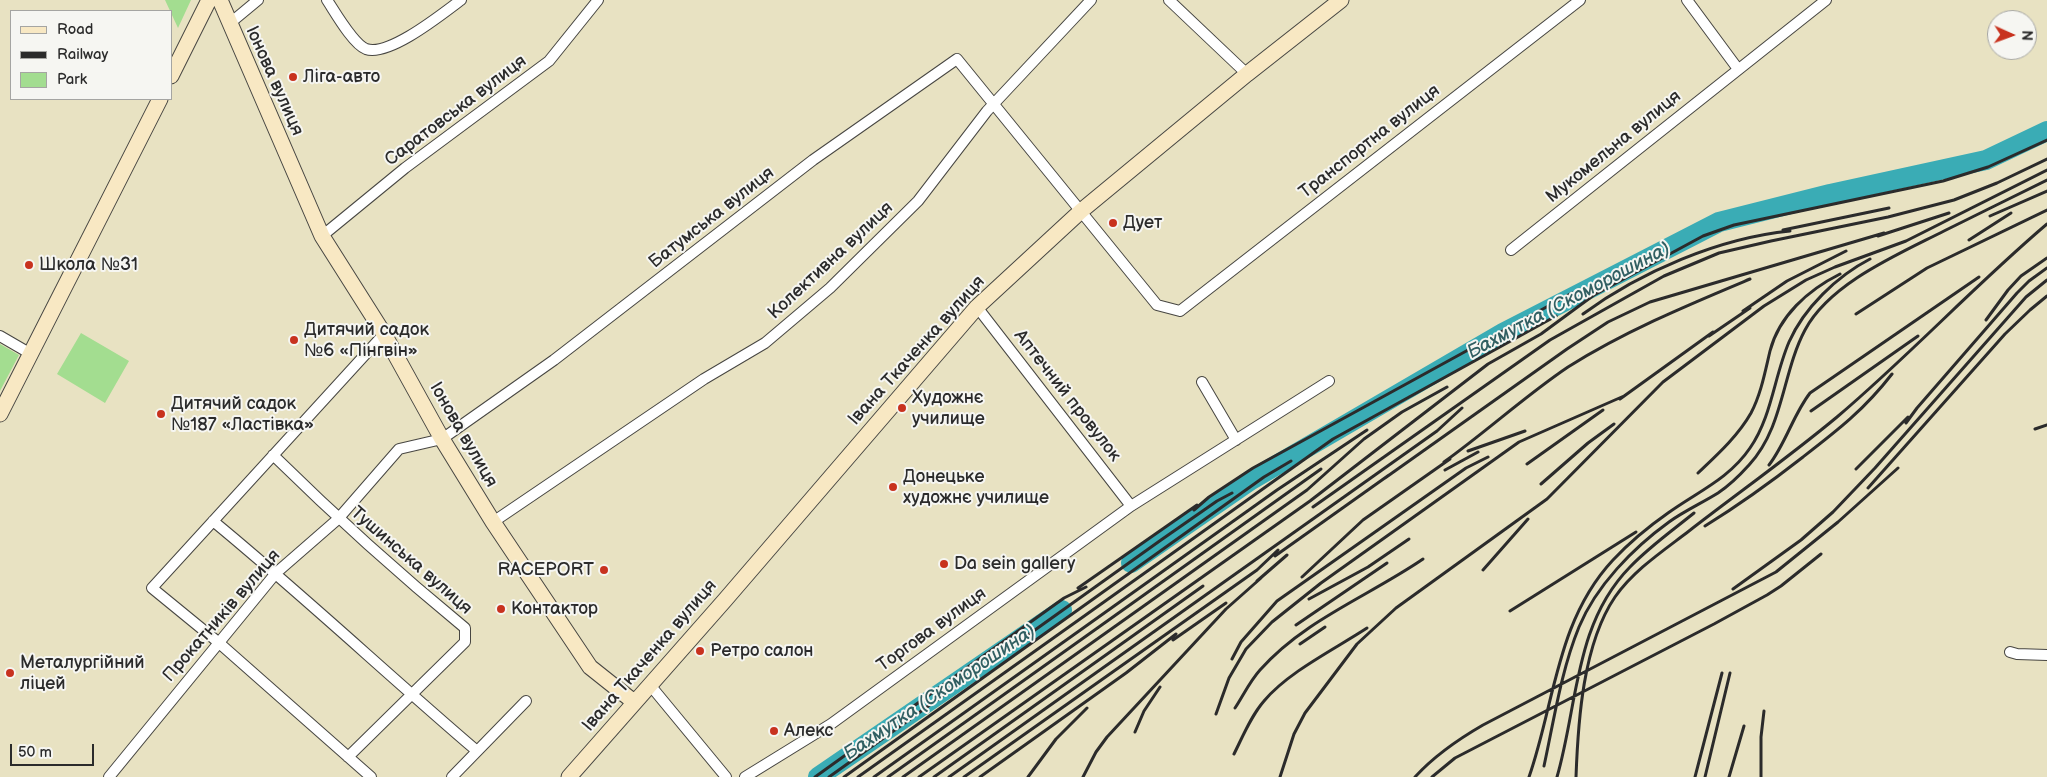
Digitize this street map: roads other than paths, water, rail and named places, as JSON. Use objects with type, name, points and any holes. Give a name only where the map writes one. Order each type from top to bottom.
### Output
[{"type":"main road","points":[[172,74],[209,0]]},
{"type":"main road","name":"Іонова вулиця","points":[[220,0],[322,236],[384,334],[442,440],[493,522],[590,667],[634,702]]},
{"type":"main road","name":"Івана Ткаченка вулиця","points":[[570,777],[977,307],[1081,211],[1247,74],[1342,0]]},
{"type":"main road","points":[[0,414],[159,100]]},
{"type":"street","points":[[229,24],[258,0]]},
{"type":"street","points":[[327,0],[356,41],[365,48],[380,50],[427,25],[461,0]]},
{"type":"street","name":"Саратовська вулиця","points":[[322,236],[405,168],[549,61],[598,0]]},
{"type":"street","name":"Колективна вулиця","points":[[493,522],[704,379],[766,343],[830,288],[918,201],[993,104],[1091,0]]},
{"type":"street","points":[[1169,0],[1247,74]]},
{"type":"street","name":"Транспортна вулиця","points":[[1081,211],[1157,305],[1180,310],[1580,0]]},
{"type":"street","points":[[1687,0],[1738,69]]},
{"type":"street","name":"Мукомельна вулиця","points":[[1511,250],[1826,0]]},
{"type":"street","name":"Батумська вулиця","points":[[442,440],[554,360],[813,160],[957,59],[993,104]]},
{"type":"street","points":[[993,104],[1081,211]]},
{"type":"street","name":"Аптечний провулок","points":[[977,307],[1131,506]]},
{"type":"street","points":[[372,777],[218,642],[152,588],[384,334]]},
{"type":"street","points":[[0,336],[31,354]]},
{"type":"street","points":[[1202,382],[1236,440],[1329,381]]},
{"type":"street","name":"Прокатників вулиця","points":[[109,777],[276,573],[338,519],[400,449],[442,440]]},
{"type":"street","name":"Торгова вулиця","points":[[746,777],[831,724],[1131,506],[1236,440]]},
{"type":"street","name":"Тушинська вулиця","points":[[273,455],[338,519],[402,576],[465,628],[465,642],[348,757]]},
{"type":"street","points":[[213,521],[276,573],[477,751]]},
{"type":"street","points":[[2010,652],[2047,655]]},
{"type":"street","points":[[650,685],[726,777]]},
{"type":"street","points":[[452,777],[526,701]]},
{"type":"waterway","name":"Бахмутка (Скоморошина)","points":[[1131,563],[1251,480],[1503,333],[1719,222],[1830,194],[1986,160],[2047,131]]},
{"type":"waterway","name":"Бахмутка (Скоморошина)","points":[[818,777],[1062,610]]},
{"type":"railway","points":[[919,777],[1310,501],[1488,364],[1541,334],[1594,295],[1703,236],[1734,225],[1943,181],[1988,167],[2047,140]]},
{"type":"railway","points":[[1313,507],[1550,340],[1664,276],[1719,253],[1888,217],[1954,200],[1997,183],[2047,159]]},
{"type":"railway","points":[[1280,777],[1294,734],[1305,713],[1357,644],[1396,608],[1547,499],[1663,382],[1764,306],[1806,280],[1835,267],[1906,241],[2047,170]]},
{"type":"railway","points":[[1544,766],[1567,661],[1579,627],[1595,597],[1617,569],[1655,532],[1712,497],[1735,480],[1761,450],[1776,417],[1797,347],[1816,313],[1848,284],[1887,260],[2047,180]]},
{"type":"railway","points":[[1990,216],[2047,191]]},
{"type":"railway","points":[[1783,230],[1889,208]]},
{"type":"railway","points":[[1856,314],[1927,268],[2047,210]]},
{"type":"railway","points":[[1878,236],[1949,213]]},
{"type":"railway","points":[[1969,240],[2011,213]]},
{"type":"railway","points":[[1576,777],[1578,732],[1589,660],[1604,616],[1623,587],[1659,554],[1782,461],[1864,394],[2047,224]]},
{"type":"railway","points":[[1583,314],[1629,284],[1681,259],[1736,241],[1790,231]]},
{"type":"railway","points":[[1385,478],[1608,322],[1650,302],[1884,233]]},
{"type":"railway","points":[[1743,311],[1787,281],[1846,251]]},
{"type":"railway","points":[[1986,320],[2021,276],[2047,258]]},
{"type":"railway","points":[[1529,777],[1568,636],[1579,609],[1594,584],[1613,560],[1639,535],[1722,477],[1742,459],[1763,423],[1784,355],[1795,329],[1823,294],[1846,274],[1870,259]]},
{"type":"railway","points":[[1906,423],[2017,293],[2029,281],[2047,268]]},
{"type":"railway","points":[[1698,473],[1734,437],[1751,413],[1760,391],[1774,338],[1780,326],[1796,305],[1806,296],[1840,274]]},
{"type":"railway","points":[[1769,465],[1810,393],[1979,277]]},
{"type":"railway","points":[[1444,462],[1568,367],[1657,319],[1750,279]]},
{"type":"railway","points":[[1733,589],[1801,540],[1833,512],[1875,468],[2026,297],[2047,280]]},
{"type":"railway","points":[[1194,510],[1209,497],[1253,468],[1572,293]]},
{"type":"railway","points":[[1868,488],[2005,334],[2047,296]]},
{"type":"railway","points":[[1709,336],[1750,308]]},
{"type":"railway","points":[[858,777],[1333,439],[1556,316]]},
{"type":"railway","points":[[1620,399],[1713,332]]},
{"type":"railway","points":[[1811,411],[1918,336]]},
{"type":"railway","points":[[1705,526],[1767,484],[1828,438],[1861,409],[1892,374]]},
{"type":"railway","points":[[903,777],[1307,490],[1364,439],[1402,412],[1447,387]]},
{"type":"railway","points":[[1216,714],[1229,678],[1246,649],[1272,622],[1321,583],[1519,442],[1624,396]]},
{"type":"railway","points":[[949,777],[1437,431],[1462,408]]},
{"type":"railway","points":[[1527,464],[1603,410]]},
{"type":"railway","points":[[1856,469],[1908,417]]},
{"type":"railway","points":[[1541,484],[1588,443],[1614,424]]},
{"type":"railway","points":[[2035,429],[2047,425]]},
{"type":"railway","points":[[874,777],[1277,490],[1367,430]]},
{"type":"railway","points":[[1468,451],[1525,431]]},
{"type":"railway","points":[[1445,470],[1478,452]]},
{"type":"railway","points":[[1232,659],[1241,642],[1277,601],[1466,468],[1488,457]]},
{"type":"railway","points":[[1302,577],[1363,520],[1450,459]]},
{"type":"railway","points":[[844,777],[1264,477],[1291,461]]},
{"type":"railway","points":[[1415,777],[1447,748],[1483,725],[1776,572],[1838,522],[1898,468]]},
{"type":"railway","points":[[888,777],[1321,469]]},
{"type":"railway","points":[[1275,556],[1389,475]]},
{"type":"railway","points":[[829,777],[1161,540],[1217,501],[1232,493]]},
{"type":"railway","points":[[1078,588],[1197,505]]},
{"type":"railway","points":[[1557,777],[1580,666],[1598,614],[1612,589],[1630,567],[1694,513]]},
{"type":"railway","points":[[1483,570],[1528,519]]},
{"type":"railway","points":[[1510,611],[1636,532]]},
{"type":"railway","points":[[1309,599],[1368,567],[1409,539]]},
{"type":"railway","points":[[964,777],[1257,570],[1278,550]]},
{"type":"railway","points":[[1432,777],[1455,758],[1767,595],[1821,554]]},
{"type":"railway","points":[[1257,581],[1287,555]]},
{"type":"railway","points":[[1235,708],[1260,670],[1277,652],[1317,623],[1423,559]]},
{"type":"railway","points":[[1296,625],[1387,563]]},
{"type":"railway","points":[[1083,777],[1096,752],[1107,737],[1226,609],[1261,578]]},
{"type":"railway","points":[[934,777],[1203,586]]},
{"type":"railway","points":[[815,777],[1064,598],[1086,587]]},
{"type":"railway","points":[[1173,640],[1226,603]]},
{"type":"railway","points":[[1300,644],[1325,627]]},
{"type":"railway","points":[[1234,754],[1255,713],[1274,690],[1312,662],[1367,628]]},
{"type":"railway","points":[[980,777],[1126,673],[1176,634]]},
{"type":"railway","points":[[1695,777],[1722,673]]},
{"type":"railway","points":[[1705,777],[1730,673]]},
{"type":"railway","points":[[1135,732],[1144,711],[1160,687]]},
{"type":"railway","points":[[1028,777],[1056,739],[1087,708]]},
{"type":"railway","points":[[1761,777],[1761,737],[1764,711]]},
{"type":"railway","points":[[1729,777],[1744,726]]},
{"type":"place","name":"Ліга-авто","points":[[293,77]]},
{"type":"place","name":"Дует","points":[[1113,223]]},
{"type":"place","name":"Школа №31","points":[[29,265]]},
{"type":"place","name":"Дитячий садок №6 «Пінгвін»","points":[[294,340]]},
{"type":"place","name":"Художнє училище","points":[[902,408]]},
{"type":"place","name":"Дитячий садок №187 «Ластівка»","points":[[161,414]]},
{"type":"place","name":"Донецьке художнє училище","points":[[893,487]]},
{"type":"place","name":"Da sein gallery","points":[[944,564]]},
{"type":"place","name":"RACEPORT","points":[[604,570]]},
{"type":"place","name":"Контактор","points":[[501,609]]},
{"type":"place","name":"Ретро салон","points":[[700,651]]},
{"type":"place","name":"Металургійний ліцей","points":[[10,673]]},
{"type":"place","name":"Алекс","points":[[774,731]]}]
